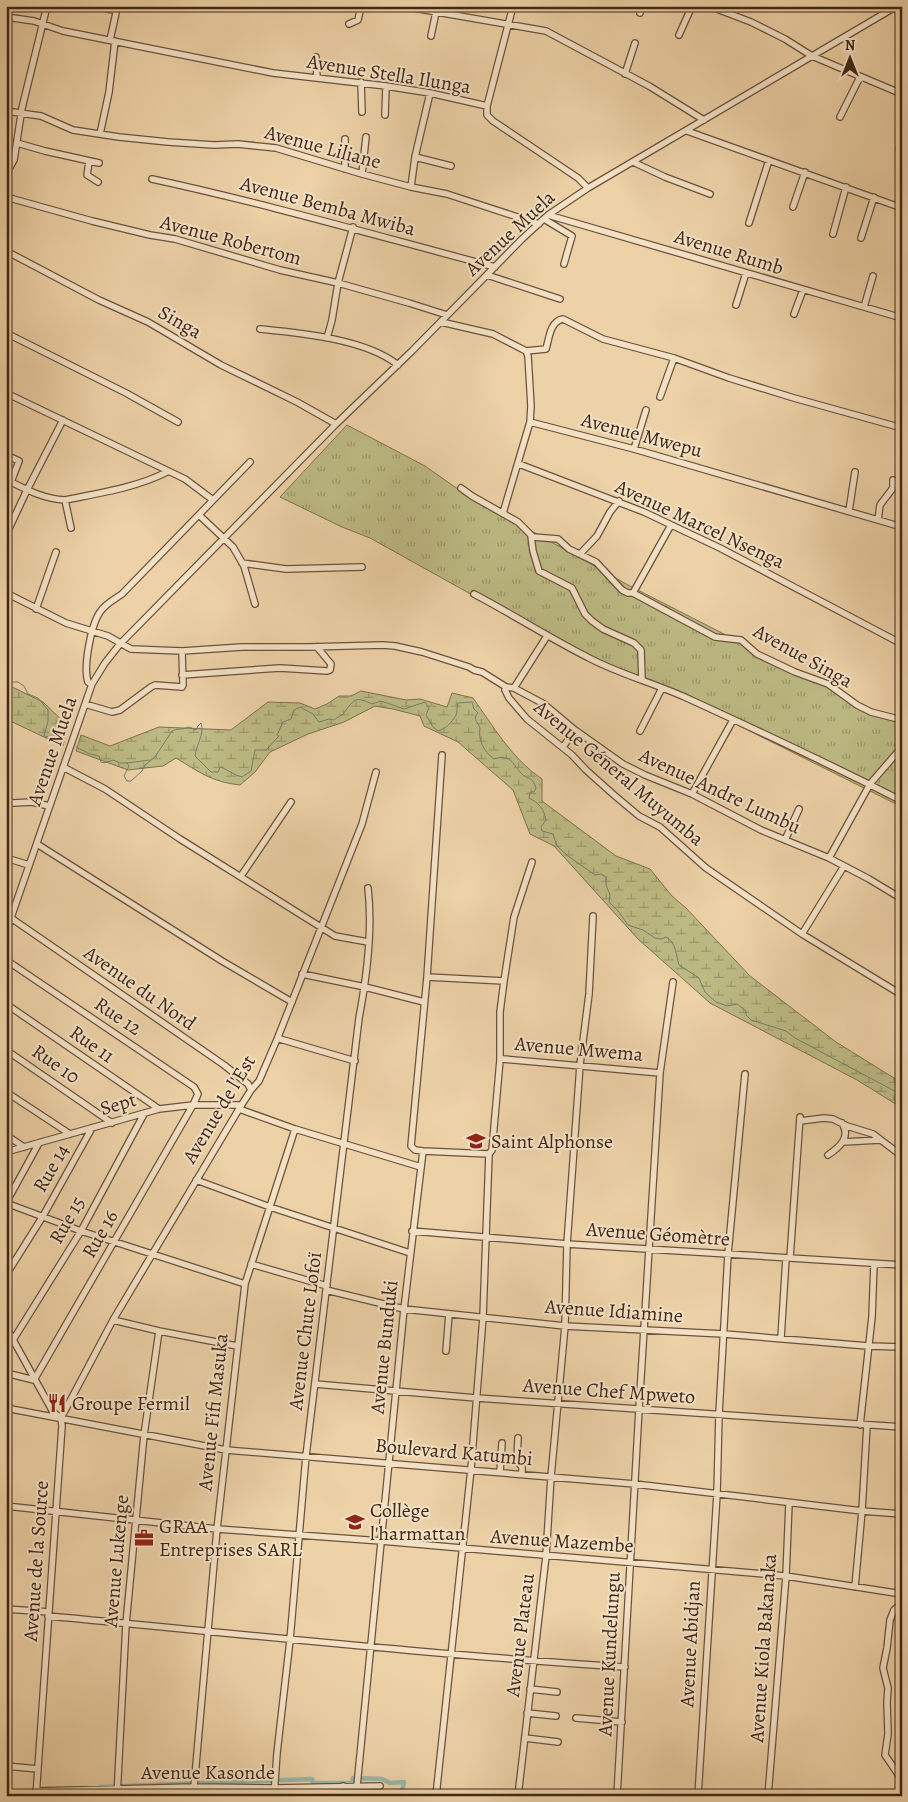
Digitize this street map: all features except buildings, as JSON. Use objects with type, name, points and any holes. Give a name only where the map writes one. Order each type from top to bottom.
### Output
[{"type":"street","points":[[6,174],[14,160],[22,113],[47,6]]},
{"type":"street","points":[[100,134],[109,92],[112,41],[116,13],[114,10],[107,9],[106,6]]},
{"type":"street","points":[[349,24],[358,20],[361,6]]},
{"type":"street","points":[[402,6],[509,24],[553,34],[704,120]]},
{"type":"street","points":[[487,106],[513,6]]},
{"type":"street","points":[[679,35],[692,6]]},
{"type":"street","points":[[709,6],[751,22],[785,39],[812,56],[902,94]]},
{"type":"street","name":"Avenue Muela","points":[[6,932],[9,918],[92,684],[108,658],[120,644],[336,424],[398,365],[546,217],[588,188],[896,6]]},
{"type":"street","points":[[431,36],[436,12]]},
{"type":"street","name":"Avenue Stella Ilunga","points":[[6,17],[34,21],[62,31],[273,73],[361,82],[430,93],[487,106],[487,115],[493,121],[578,178],[588,188]]},
{"type":"street","points":[[625,74],[635,43]]},
{"type":"street","points":[[316,57],[317,78]]},
{"type":"street","points":[[840,117],[860,77]]},
{"type":"street","points":[[361,82],[362,112]]},
{"type":"street","points":[[385,115],[386,86]]},
{"type":"street","points":[[411,187],[415,157],[430,93]]},
{"type":"street","name":"Avenue Liliane","points":[[6,111],[40,116],[73,130],[100,134],[168,142],[276,148],[362,174],[447,194],[539,224]]},
{"type":"street","points":[[687,130],[902,208]]},
{"type":"street","points":[[362,174],[366,137]]},
{"type":"street","points":[[345,139],[345,169]]},
{"type":"street","points":[[899,149],[902,141]]},
{"type":"street","points":[[17,143],[89,162],[100,163]]},
{"type":"street","points":[[415,157],[451,166]]},
{"type":"street","points":[[748,223],[769,160]]},
{"type":"street","points":[[89,162],[87,175],[98,182]]},
{"type":"street","points":[[633,162],[665,177],[710,194]]},
{"type":"street","points":[[793,207],[805,172]]},
{"type":"street","name":"Avenue Bemba Mwiba","points":[[152,179],[353,227],[495,267]]},
{"type":"street","points":[[833,234],[846,188]]},
{"type":"street","name":"Avenue Robertom","points":[[6,197],[136,232],[175,239],[280,270],[338,283],[447,315]]},
{"type":"street","points":[[860,238],[874,197]]},
{"type":"street","points":[[546,217],[572,236],[564,264]]},
{"type":"street","name":"Avenue Rumb","points":[[546,217],[902,318]]},
{"type":"street","points":[[327,338],[338,283],[353,227]]},
{"type":"street","name":"Singa","points":[[6,251],[99,300],[154,325],[221,365],[297,402],[336,424]]},
{"type":"street","points":[[736,305],[746,273]]},
{"type":"street","points":[[487,275],[560,299]]},
{"type":"street","points":[[864,307],[873,276]]},
{"type":"street","points":[[794,314],[803,290]]},
{"type":"street","points":[[441,322],[493,334],[526,351],[546,349],[552,328],[556,321],[561,318],[603,339],[674,358],[729,378],[794,398],[902,428]]},
{"type":"street","points":[[260,329],[327,338],[370,350],[388,357],[398,365]]},
{"type":"street","points":[[6,333],[126,393],[178,422]]},
{"type":"street","points":[[503,513],[530,422],[530,372],[526,351]]},
{"type":"street","points":[[660,397],[674,358]]},
{"type":"street","points":[[6,393],[185,479],[214,500]]},
{"type":"street","points":[[634,449],[646,410]]},
{"type":"street","points":[[6,535],[63,420]]},
{"type":"street","name":"Avenue Mwepu","points":[[530,422],[634,449],[902,527]]},
{"type":"street","points":[[6,455],[19,461],[11,482],[40,496],[65,500],[119,490],[167,472]]},
{"type":"street","points":[[92,684],[88,682],[86,669],[96,619],[103,608],[122,594],[250,462]]},
{"type":"street","name":"Avenue Marcel Nsenga","points":[[519,464],[619,501],[720,548],[902,644]]},
{"type":"street","points":[[849,511],[855,472]]},
{"type":"street","points":[[878,520],[880,506],[893,488],[893,480]]},
{"type":"street","points":[[461,488],[520,524],[530,536],[539,571],[572,588],[585,614],[592,621],[603,629],[634,642],[639,647],[641,650],[642,680]]},
{"type":"street","points":[[65,500],[71,528]]},
{"type":"street","points":[[581,553],[601,531],[610,512],[619,501]]},
{"type":"street","points":[[199,515],[231,544],[242,563],[255,604]]},
{"type":"street","points":[[633,593],[671,525]]},
{"type":"street","name":"Avenue Singa","points":[[530,536],[536,538],[558,538],[570,549],[581,553],[602,566],[622,590],[633,593],[715,637],[741,640],[757,654],[831,686],[857,705],[871,712],[902,720]]},
{"type":"street","points":[[36,609],[56,552]]},
{"type":"street","points":[[242,563],[286,569],[362,568]]},
{"type":"street","name":"Avenue Géneral Muyumba","points":[[6,593],[66,623],[108,636],[130,649],[182,651],[242,647],[395,646],[480,671],[506,687],[505,690],[509,698],[527,719],[563,747],[614,795],[639,816],[660,827],[706,868],[802,934],[902,995]]},
{"type":"street","points":[[474,594],[591,659],[662,688],[796,748],[902,801]]},
{"type":"street","points":[[514,688],[547,636]]},
{"type":"street","points":[[182,675],[280,668],[330,670],[331,664],[317,647]]},
{"type":"street","points":[[85,704],[112,712],[120,710],[155,685],[182,687],[182,651]]},
{"type":"street","name":"Avenue Andre Lumbu","points":[[506,687],[514,688],[544,704],[574,730],[623,764],[692,794],[785,840],[829,858],[902,899]]},
{"type":"street","points":[[640,731],[662,688]]},
{"type":"street","points":[[692,794],[733,720]]},
{"type":"street","points":[[563,747],[574,730]]},
{"type":"street","points":[[829,858],[870,784],[902,747]]},
{"type":"street","points":[[442,755],[427,977],[411,1141],[413,1149],[423,1151],[489,1154]]},
{"type":"street","points":[[63,767],[105,789],[180,839],[335,936],[368,942]]},
{"type":"street","name":"Avenue de l'Est","points":[[61,1418],[113,1320],[240,1107],[259,1081],[362,824],[376,772]]},
{"type":"street","points":[[6,800],[13,803],[32,802],[49,806]]},
{"type":"street","points":[[241,876],[291,802]]},
{"type":"street","points":[[785,840],[798,809]]},
{"type":"street","points":[[36,844],[222,962],[292,1002]]},
{"type":"street","points":[[6,858],[29,865]]},
{"type":"street","points":[[500,1060],[500,1012],[514,917],[532,862]]},
{"type":"street","points":[[802,934],[844,866]]},
{"type":"street","name":"Avenue Chute Lofoï","points":[[274,1796],[314,1384],[365,987],[371,914],[368,888]]},
{"type":"street","name":"Avenue Plateau","points":[[518,1796],[546,1556],[551,1477],[565,1326],[567,1244],[580,1065],[589,994],[593,916]]},
{"type":"street","name":"Avenue du Nord","points":[[9,918],[224,1065],[248,1084],[251,1090]]},
{"type":"street","name":"Rue 12","points":[[6,960],[194,1087],[198,1094],[193,1105]]},
{"type":"street","points":[[302,974],[424,1002]]},
{"type":"street","points":[[427,977],[504,981]]},
{"type":"street","points":[[660,1073],[673,982]]},
{"type":"street","name":"Rue 11","points":[[6,1004],[159,1110]]},
{"type":"street","points":[[278,1037],[355,1061]]},
{"type":"street","name":"Rue 10","points":[[6,1050],[112,1123]]},
{"type":"street","name":"Avenue Mwema","points":[[436,1796],[470,1469],[483,1317],[489,1154],[492,1150],[500,1060],[503,1059],[660,1073],[635,1484]]},
{"type":"street","name":"Avenue Abidjan","points":[[698,1796],[717,1494],[719,1414],[728,1254],[745,1074]]},
{"type":"street","points":[[6,1092],[70,1134]]},
{"type":"street","name":"Sept","points":[[6,1152],[159,1110],[193,1105],[240,1107],[295,1129],[421,1167]]},
{"type":"street","name":"Rue 16","points":[[34,1380],[193,1105]]},
{"type":"street","name":"Rue 15","points":[[13,1340],[81,1231],[144,1114]]},
{"type":"street","points":[[781,1338],[800,1119],[824,1118],[871,1133],[902,1156]]},
{"type":"street","points":[[828,1155],[843,1142],[845,1134],[842,1123]]},
{"type":"street","name":"Rue 14","points":[[6,1274],[43,1216],[92,1128]]},
{"type":"street","name":"Avenue Fifi Masuka","points":[[196,1796],[194,1787],[216,1529],[245,1284],[295,1129]]},
{"type":"street","points":[[6,1135],[24,1147]]},
{"type":"street","points":[[843,1142],[880,1140]]},
{"type":"street","points":[[39,1143],[6,1203],[81,1231],[245,1284]]},
{"type":"street","name":"Avenue Bunduki","points":[[357,1781],[412,1231],[423,1151]]},
{"type":"street","points":[[196,1180],[270,1207],[410,1253]]},
{"type":"street","name":"Avenue Géomètre","points":[[412,1231],[648,1250],[902,1265]]},
{"type":"street","name":"Avenue Idiamine","points":[[251,1264],[326,1288],[404,1309],[565,1326],[724,1334],[902,1347]]},
{"type":"street","points":[[855,1587],[862,1511],[863,1425],[868,1346],[874,1293],[874,1264]]},
{"type":"street","points":[[446,1350],[449,1314]]},
{"type":"street","points":[[113,1320],[237,1346]]},
{"type":"street","points":[[6,1328],[53,1412],[61,1418]]},
{"type":"street","name":"Avenue Lukenge","points":[[118,1793],[126,1624],[144,1435],[159,1331]]},
{"type":"street","points":[[6,1338],[13,1340]]},
{"type":"street","points":[[6,1373],[34,1380]]},
{"type":"street","name":"Avenue Chef Mpweto","points":[[314,1384],[558,1404],[902,1427]]},
{"type":"street","name":"Boulevard Katumbi","points":[[6,1408],[226,1450],[635,1484],[789,1503],[902,1514]]},
{"type":"street","name":"Avenue de la Source","points":[[36,1794],[62,1426],[61,1418]]},
{"type":"street","points":[[518,1438],[517,1461],[522,1467],[522,1474]]},
{"type":"street","points":[[500,1472],[502,1443]]},
{"type":"street","name":"Avenue Kundelungu","points":[[617,1796],[635,1484]]},
{"type":"street","name":"Avenue Kiola Bakanaka","points":[[768,1796],[786,1576],[789,1503]]},
{"type":"street","name":"Avenue Mazembe","points":[[6,1506],[216,1529],[711,1568],[786,1576],[902,1594]]},
{"type":"street","points":[[902,1602],[894,1610],[890,1620],[883,1668],[888,1688],[888,1734],[885,1755],[902,1780]]},
{"type":"street","points":[[6,1609],[126,1624],[290,1640],[625,1667]]},
{"type":"street","points":[[530,1689],[557,1692]]},
{"type":"street","points":[[527,1714],[556,1716]]},
{"type":"street","points":[[576,1718],[622,1722]]},
{"type":"street","points":[[524,1738],[558,1742]]},
{"type":"street","points":[[6,1766],[38,1768]]},
{"type":"street","name":"Avenue Kasonde","points":[[36,1794],[118,1793],[194,1787],[274,1784],[343,1786],[357,1781],[380,1786]]},
{"type":"street","points":[[343,1786],[343,1796]]},
{"type":"green space","points":[[347,425],[425,466],[462,492],[628,585],[902,725],[902,807],[728,720],[564,646],[370,538],[342,527],[280,497]]},
{"type":"green space","points":[[6,684],[43,702],[68,726],[63,746],[6,719]]},
{"type":"green space","points":[[361,691],[406,700],[420,699],[447,707],[452,693],[473,698],[512,752],[542,779],[542,801],[616,856],[650,869],[672,896],[686,908],[750,976],[836,1042],[902,1083],[902,1108],[857,1080],[710,1003],[638,939],[554,846],[530,834],[513,790],[458,742],[424,726],[420,716],[375,706],[344,722],[308,734],[270,752],[255,772],[240,785],[214,779],[176,758],[163,766],[128,770],[76,751],[81,735],[110,746],[159,727],[231,730],[268,702],[300,703],[315,709],[339,696],[351,696]]},
{"type":"waterway","points":[[6,690],[10,687],[11,682],[18,682],[24,686],[28,694],[38,698],[48,710],[48,721],[44,736],[63,741]]},
{"type":"waterway","points":[[76,747],[99,756],[101,762],[104,763],[113,760],[127,763],[129,766],[124,776],[127,781],[131,781],[155,757],[172,731],[189,727],[196,730],[201,723],[202,731],[195,756],[211,772],[218,772],[221,767],[242,777],[251,771],[255,750],[266,750],[279,736],[277,735],[283,722],[291,719],[294,710],[300,707],[313,714],[319,722],[329,719],[334,720],[343,714],[355,700],[362,700],[372,704],[381,701],[404,709],[425,702],[429,708],[426,715],[433,727],[438,731],[446,727],[453,720],[457,714],[458,703],[472,702],[474,709],[478,713],[475,719],[480,728],[481,741],[490,756],[494,759],[508,759],[523,775],[532,780],[536,788],[534,792],[530,792],[529,798],[536,802],[544,813],[546,820],[541,827],[542,831],[553,834],[557,846],[568,856],[595,875],[601,874],[606,877],[606,885],[610,895],[609,902],[628,925],[643,930],[655,938],[661,939],[666,937],[669,939],[675,949],[679,965],[699,978],[705,992],[716,1002],[727,1006],[737,1004],[746,1011],[746,1015],[751,1020],[786,1031],[795,1038],[902,1095]]},
{"type":"waterway","points":[[127,763],[150,760]]},
{"type":"waterway","points":[[100,1787],[312,1779],[313,1783],[352,1783],[353,1778],[382,1779],[390,1783],[404,1782],[401,1796]]},
{"type":"waterway","points":[[314,1784],[316,1789],[315,1796]]},
{"type":"place","name":"Saint Alphonse","points":[[476,1141]]},
{"type":"place","name":"Groupe Fermil","points":[[57,1403]]},
{"type":"place","name":"Collège l'harmattan","points":[[355,1522]]},
{"type":"place","name":"GRAA Entreprises SARL","points":[[144,1538]]}]
